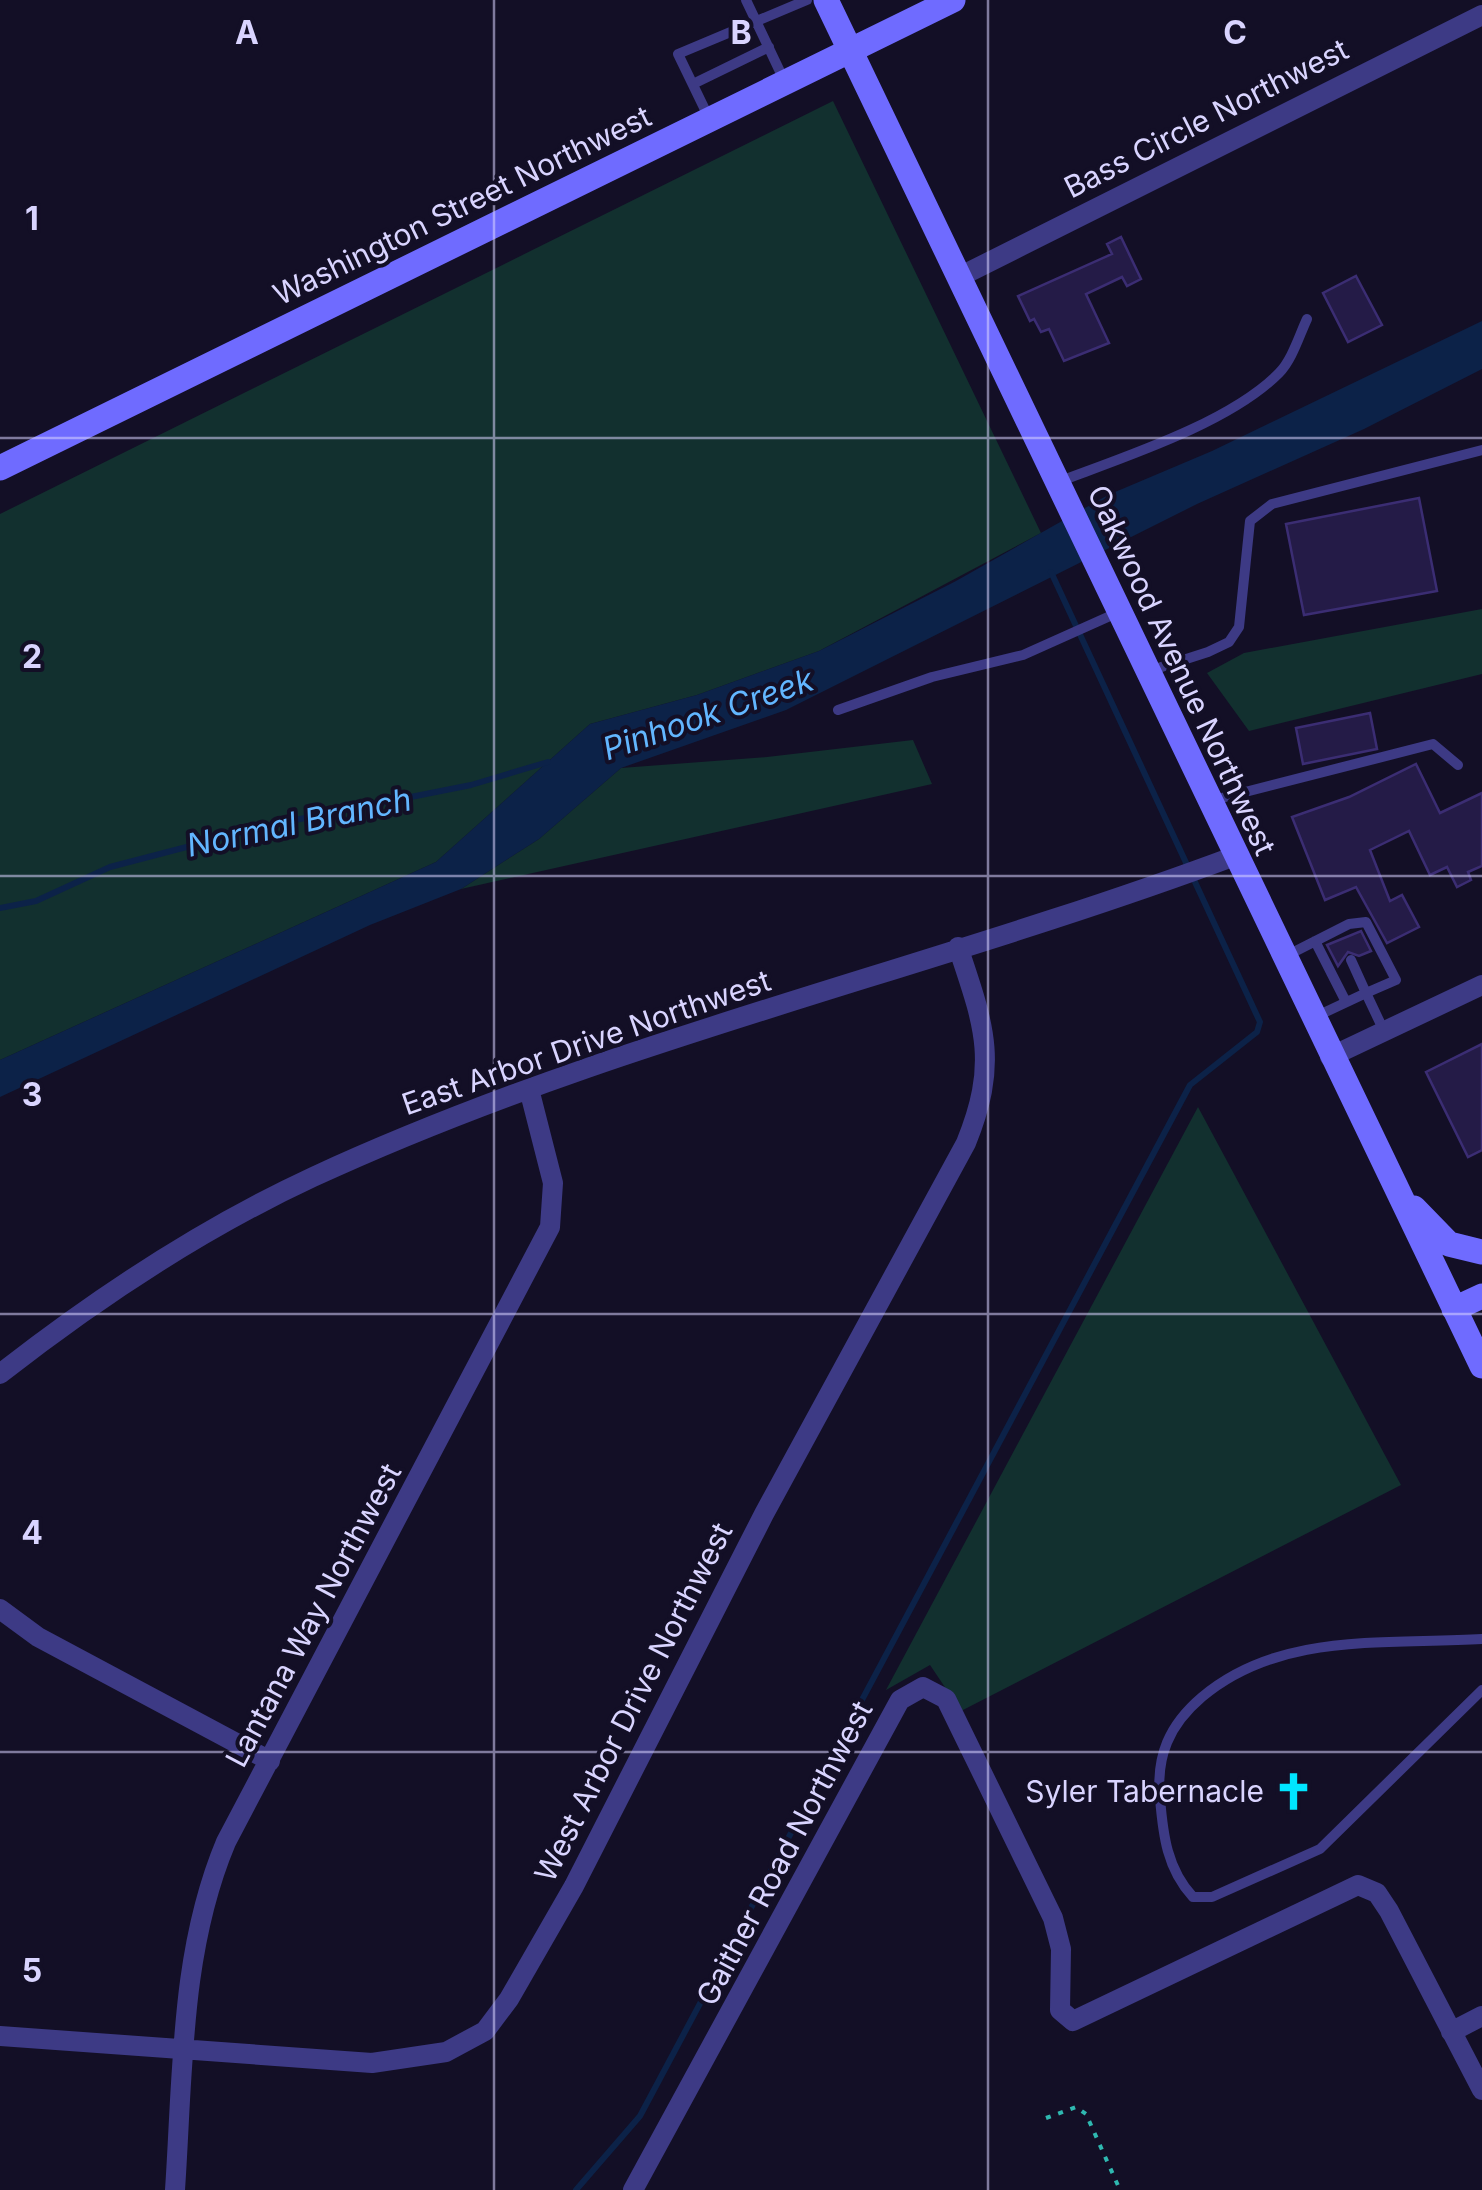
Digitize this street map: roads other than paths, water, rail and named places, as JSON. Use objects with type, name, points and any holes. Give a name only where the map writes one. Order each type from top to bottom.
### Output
[{"type":"street","name":"Oakwood Avenue Northwest","points":[[826,0],[1330,1058],[1482,1366]]},
{"type":"street","name":"Washington Street Northwest","points":[[0,468],[952,0]]},
{"type":"street","name":"Bass Circle Northwest","points":[[959,277],[1482,15]]},
{"type":"street","name":"East Arbor Drive Northwest","points":[[0,1374],[141,1271],[310,1178],[529,1089],[1235,856]]},
{"type":"street","name":"West Arbor Drive Northwest","points":[[0,2036],[372,2063],[426,2058],[465,2044],[485,2031],[574,1886],[764,1514],[978,1116],[988,1059],[983,1022],[958,946]]},
{"type":"street","points":[[1330,1058],[1482,985]]},
{"type":"street","name":"Lantana Way Northwest","points":[[175,2190],[194,1942],[204,1894],[226,1842],[550,1227],[553,1183],[529,1089]]},
{"type":"street","points":[[1390,1178],[1449,1244],[1482,1252]]},
{"type":"street","points":[[1454,1309],[1482,1296]]},
{"type":"street","points":[[0,1609],[38,1637],[270,1761]]},
{"type":"street","name":"Gaither Road Northwest","points":[[633,2190],[900,1700],[922,1688],[946,1699],[1053,1918],[1061,1949],[1060,2010],[1074,2021],[1358,1886],[1376,1893],[1389,1911],[1482,2090]]},
{"type":"street","points":[[1452,2032],[1482,2016]]},
{"type":"lane","points":[[746,0],[786,83]]},
{"type":"lane","points":[[710,120],[678,54],[756,23],[786,4],[807,0]]},
{"type":"lane","points":[[693,84],[769,47]]},
{"type":"lane","points":[[1058,482],[1165,441],[1249,397],[1281,371],[1307,319]]},
{"type":"lane","points":[[1148,672],[1229,642],[1240,627],[1250,521],[1272,504],[1482,450]]},
{"type":"lane","points":[[838,710],[888,690],[1023,656],[1120,612]]},
{"type":"lane","points":[[1209,802],[1433,744],[1458,765]]},
{"type":"lane","points":[[1283,957],[1366,922],[1396,980],[1312,1018]]},
{"type":"lane","points":[[1316,941],[1346,1002]]},
{"type":"lane","points":[[1351,960],[1384,1031]]},
{"type":"lane","points":[[1482,1639],[1396,1640],[1302,1650],[1262,1659],[1218,1684],[1185,1711],[1165,1742],[1157,1770],[1164,1843],[1180,1884],[1193,1898],[1212,1898],[1320,1848],[1482,1690]]},
{"type":"water","name":"Pinhook Creek","points":[[1482,321],[1482,369],[1364,429],[1197,504],[786,710],[621,768],[539,839],[461,889],[370,925],[0,1097],[0,1060],[436,862],[590,724],[697,695],[819,651],[956,581],[1108,495],[1212,451]]},
{"type":"waterway","points":[[576,2190],[640,2116],[1190,1085],[1257,1032],[1260,1022],[1051,572]]},
{"type":"waterway","name":"Normal Branch","points":[[0,908],[36,901],[110,867],[275,824],[471,785],[548,762]]},
{"type":"place","name":"Syler Tabernacle","points":[[1294,1791]]}]
